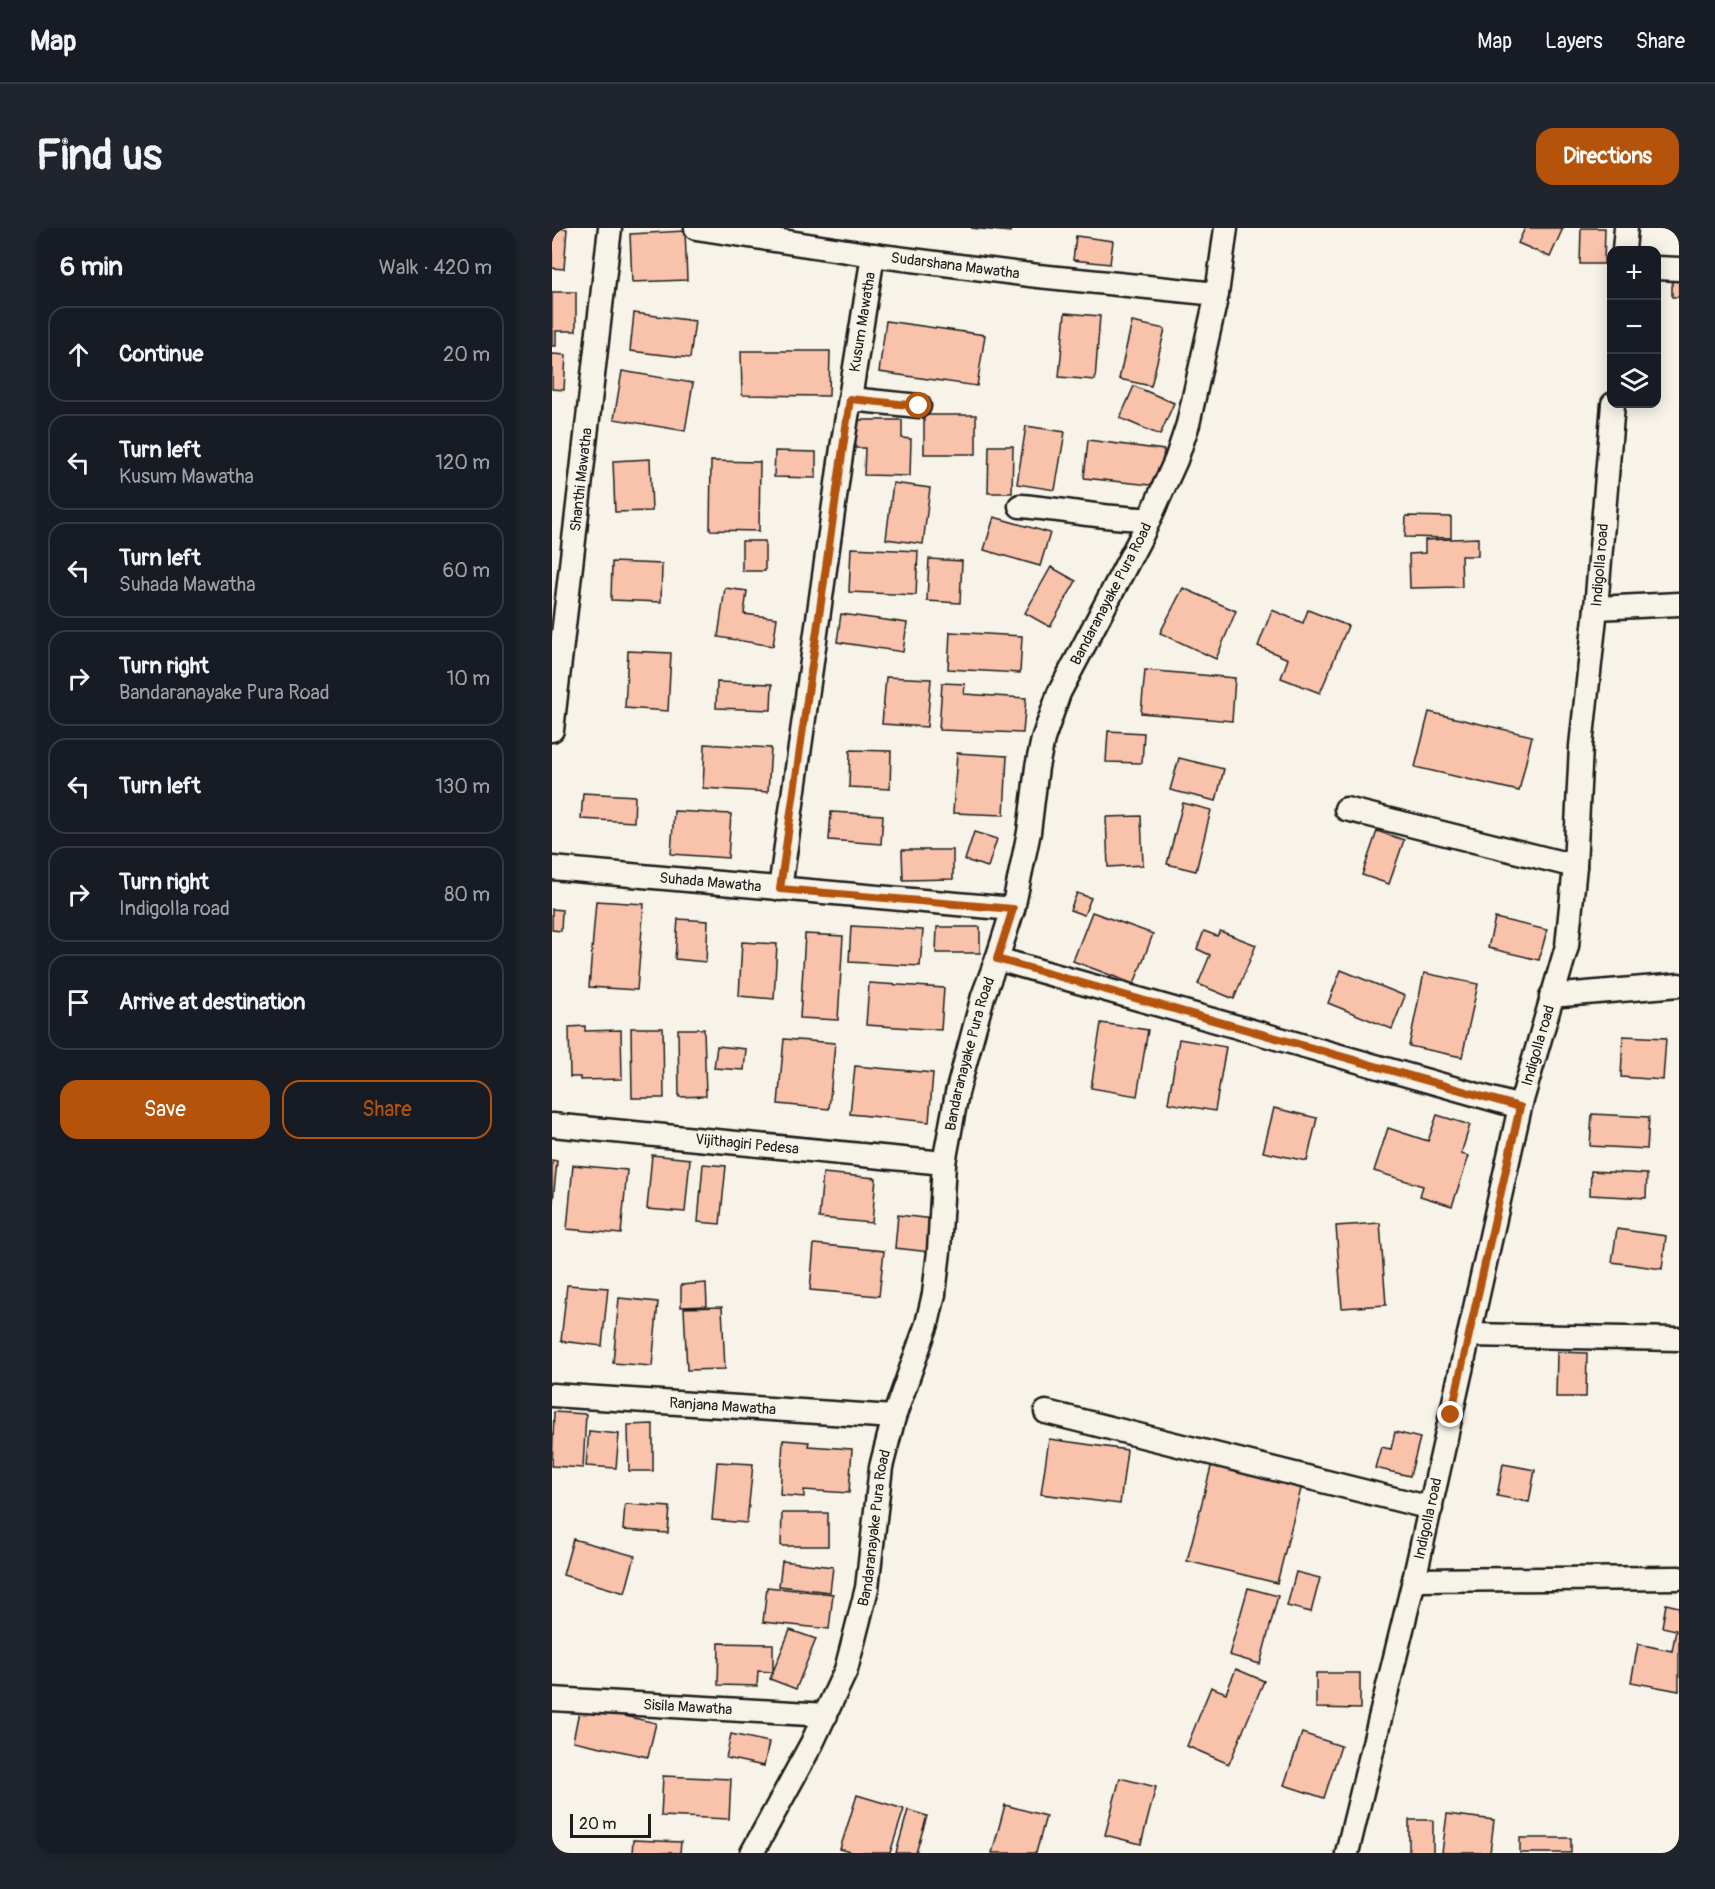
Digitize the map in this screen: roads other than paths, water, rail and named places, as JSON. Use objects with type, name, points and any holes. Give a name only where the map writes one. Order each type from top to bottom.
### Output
[{"type":"street","name":"Shanthi Mawatha","points":[[552,730],[610,228]]},
{"type":"street","name":"Sudarshana Mawatha","points":[[696,228],[873,255],[1038,276],[1217,294]]},
{"type":"street","name":"Bandaranayake Pura Road","points":[[752,1853],[826,1715],[846,1670],[867,1588],[881,1467],[894,1417],[927,1324],[934,1294],[944,1163],[970,1038],[1013,909],[1029,832],[1037,767],[1050,717],[1059,693],[1149,519],[1176,460],[1188,424],[1217,294],[1226,228]]},
{"type":"street","points":[[1624,246],[1626,228]]},
{"type":"street","name":"Kusum Mawatha","points":[[780,889],[850,399],[873,255]]},
{"type":"street","points":[[1661,268],[1679,269]]},
{"type":"street","points":[[850,399],[919,406]]},
{"type":"street","name":"Indigolla road","points":[[1347,1853],[1431,1508],[1520,1107],[1567,946],[1575,866],[1581,746],[1596,608],[1613,408]]},
{"type":"street","points":[[1020,507],[1057,508],[1119,519],[1149,519]]},
{"type":"street","points":[[1596,608],[1679,604]]},
{"type":"street","points":[[1346,810],[1575,866]]},
{"type":"street","name":"Suhada Mawatha","points":[[552,868],[1013,909]]},
{"type":"street","points":[[997,959],[1520,1107]]},
{"type":"street","points":[[1551,996],[1679,985]]},
{"type":"street","name":"Vijithagiri Pedesa","points":[[552,1125],[944,1163]]},
{"type":"street","points":[[1468,1335],[1679,1339]]},
{"type":"street","name":"Ranjana Mawatha","points":[[552,1395],[894,1417]]},
{"type":"street","points":[[1046,1412],[1431,1508]]},
{"type":"street","points":[[1414,1580],[1679,1578]]},
{"type":"street","name":"Sisila Mawatha","points":[[552,1699],[826,1715]]}]
